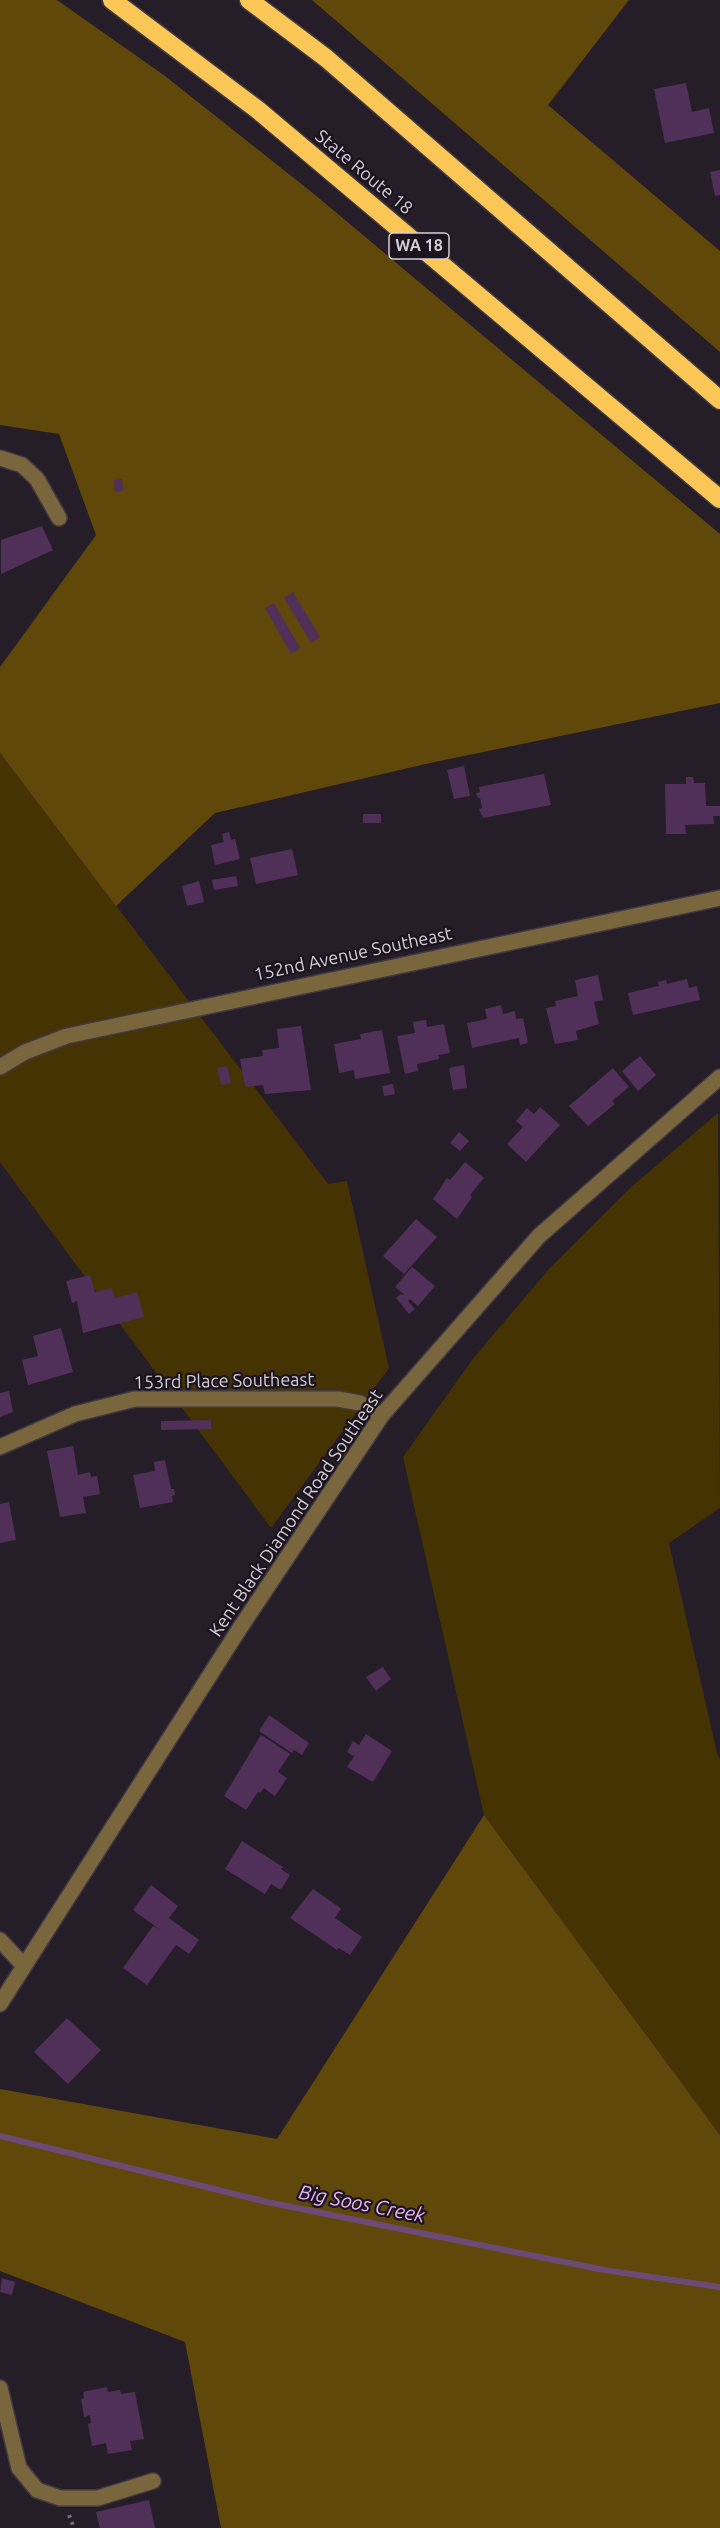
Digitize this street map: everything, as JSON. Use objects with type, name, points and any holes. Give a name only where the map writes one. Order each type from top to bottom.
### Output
[{"type":"highway","name":"State Route 18","points":[[112,0],[258,110],[720,499]]},
{"type":"highway","points":[[249,0],[326,58],[720,400]]},
{"type":"street","points":[[0,458],[22,465],[37,479],[59,518]]},
{"type":"street","name":"152nd Avenue Southeast","points":[[0,1066],[25,1052],[67,1036],[720,898]]},
{"type":"street","name":"Kent Black Diamond Road Southeast","points":[[0,2004],[240,1628],[382,1415],[539,1236],[720,1077]]},
{"type":"street","name":"153rd Place Southeast","points":[[0,1447],[75,1414],[135,1399],[338,1399],[360,1403],[382,1415]]},
{"type":"street","points":[[0,1940],[24,1966]]},
{"type":"street","points":[[0,2388],[19,2468],[37,2490],[60,2498],[98,2498],[153,2481]]},
{"type":"shaded area","points":[[0,0],[57,0],[165,76],[314,194],[720,534],[720,703],[430,763],[215,813],[116,906],[0,753],[0,667],[96,535],[59,434],[0,425]]},
{"type":"shaded area","points":[[312,0],[629,0],[548,105],[720,251],[720,352]]},
{"type":"shaded area","points":[[0,753],[328,1184],[347,1181],[389,1368],[271,1528],[0,1162]]},
{"type":"shaded area","points":[[718,1113],[720,1508],[669,1543],[720,1758],[720,2135],[484,1815],[403,1457],[472,1360],[549,1269],[630,1188]]},
{"type":"shaded area","points":[[484,1815],[720,2135],[720,2528],[221,2528],[185,2342],[0,2271],[0,2089],[277,2139]]},
{"type":"building","points":[[686,83],[692,112],[709,108],[714,133],[665,143],[654,89]]},
{"type":"building","points":[[720,170],[720,195],[715,196],[710,172]]},
{"type":"building","points":[[122,479],[123,491],[115,492],[114,480]]},
{"type":"building","points":[[42,526],[53,550],[1,574],[1,540]]},
{"type":"building","points":[[293,592],[320,637],[311,643],[284,598]]},
{"type":"building","points":[[274,603],[300,648],[291,654],[265,608]]},
{"type":"building","points":[[464,766],[470,796],[454,799],[447,770]]},
{"type":"building","points":[[544,774],[551,805],[483,818],[479,809],[482,808],[480,798],[476,793],[480,792],[479,787]]},
{"type":"building","points":[[686,777],[693,777],[694,783],[705,783],[706,806],[720,806],[720,816],[713,816],[714,824],[685,825],[686,834],[666,834],[665,784],[686,784]]},
{"type":"building","points":[[363,814],[381,814],[381,823],[363,823]]},
{"type":"building","points":[[229,832],[231,840],[235,839],[240,859],[215,865],[211,845],[224,842],[222,834]]},
{"type":"building","points":[[292,849],[298,875],[256,884],[250,858]]},
{"type":"building","points":[[236,876],[238,886],[214,890],[212,880]]},
{"type":"building","points":[[199,881],[204,902],[187,906],[182,886]]},
{"type":"building","points":[[598,975],[603,1000],[594,1002],[599,1024],[576,1031],[578,1040],[555,1044],[546,1008],[556,1006],[555,1001],[578,996],[575,980]]},
{"type":"building","points":[[687,979],[689,988],[697,986],[700,1000],[633,1015],[628,993],[659,986],[658,982],[666,980],[667,984]]},
{"type":"building","points":[[501,1005],[503,1014],[515,1011],[516,1019],[523,1018],[528,1043],[520,1045],[519,1038],[472,1048],[467,1023],[487,1019],[485,1009]]},
{"type":"building","points":[[426,1020],[427,1027],[444,1024],[450,1053],[438,1055],[439,1059],[417,1064],[418,1071],[405,1074],[397,1036],[415,1033],[413,1022]]},
{"type":"building","points":[[301,1026],[311,1090],[265,1094],[263,1085],[245,1087],[240,1059],[263,1056],[262,1050],[279,1048],[277,1029]]},
{"type":"building","points":[[382,1030],[390,1073],[355,1079],[354,1070],[339,1073],[334,1044],[361,1039],[360,1034]]},
{"type":"building","points":[[640,1056],[656,1075],[638,1091],[622,1071]]},
{"type":"building","points":[[464,1065],[467,1088],[453,1090],[449,1068]]},
{"type":"building","points":[[227,1066],[231,1083],[221,1085],[217,1068]]},
{"type":"building","points":[[613,1068],[629,1087],[612,1101],[615,1104],[588,1126],[569,1106]]},
{"type":"building","points":[[393,1084],[395,1094],[384,1096],[382,1086]]},
{"type":"building","points":[[540,1107],[560,1125],[526,1162],[507,1144],[523,1127],[516,1121],[527,1108],[534,1114]]},
{"type":"building","points":[[459,1132],[469,1141],[460,1151],[450,1143]]},
{"type":"building","points":[[465,1162],[484,1178],[470,1195],[472,1197],[457,1219],[433,1199],[447,1178],[450,1180]]},
{"type":"building","points":[[416,1219],[437,1237],[404,1274],[383,1256]]},
{"type":"building","points":[[412,1267],[435,1286],[418,1306],[410,1299],[408,1301],[415,1309],[409,1314],[396,1298],[401,1294],[405,1295],[395,1287]]},
{"type":"building","points":[[90,1275],[95,1292],[112,1288],[115,1298],[137,1292],[144,1317],[83,1333],[77,1301],[72,1303],[66,1281]]},
{"type":"building","points":[[61,1328],[73,1372],[28,1385],[22,1360],[38,1356],[33,1336]]},
{"type":"building","points":[[9,1391],[13,1412],[0,1417],[0,1393]]},
{"type":"building","points":[[211,1420],[211,1429],[161,1430],[161,1421]]},
{"type":"building","points":[[73,1446],[78,1475],[90,1472],[91,1477],[97,1476],[100,1494],[83,1497],[86,1513],[60,1517],[47,1451]]},
{"type":"building","points":[[165,1460],[171,1489],[174,1489],[173,1502],[140,1508],[133,1475],[155,1471],[154,1462]]},
{"type":"building","points":[[9,1502],[16,1540],[0,1543],[0,1504]]},
{"type":"building","points":[[383,1667],[391,1679],[376,1691],[366,1677]]},
{"type":"building","points":[[269,1715],[309,1743],[302,1755],[294,1750],[292,1753],[259,1731]]},
{"type":"building","points":[[366,1734],[392,1751],[373,1782],[347,1767],[354,1756],[347,1752],[353,1741],[359,1745]]},
{"type":"building","points":[[261,1735],[290,1754],[278,1772],[287,1778],[275,1796],[264,1788],[260,1793],[258,1792],[246,1810],[224,1796]]},
{"type":"building","points":[[242,1841],[283,1867],[281,1869],[290,1875],[282,1888],[279,1889],[271,1884],[265,1894],[225,1869]]},
{"type":"building","points":[[151,1885],[178,1906],[169,1918],[199,1940],[189,1954],[176,1945],[147,1985],[123,1968],[153,1926],[159,1929],[133,1910]]},
{"type":"building","points":[[313,1889],[339,1907],[341,1909],[335,1918],[362,1937],[350,1955],[339,1948],[337,1950],[290,1918]]},
{"type":"building","points":[[67,2018],[101,2050],[68,2084],[34,2052]]},
{"type":"building","points":[[2,2278],[15,2282],[12,2295],[0,2292]]},
{"type":"building","points":[[107,2387],[108,2392],[120,2390],[121,2394],[135,2392],[144,2439],[130,2441],[132,2450],[108,2454],[106,2443],[92,2446],[88,2424],[91,2423],[90,2415],[84,2417],[81,2399],[84,2398],[83,2392]]},
{"type":"building","points":[[149,2500],[155,2528],[100,2528],[96,2512]]},
{"type":"waterway","name":"Big Soos Creek","points":[[0,2136],[267,2202],[604,2270],[720,2287]]}]
